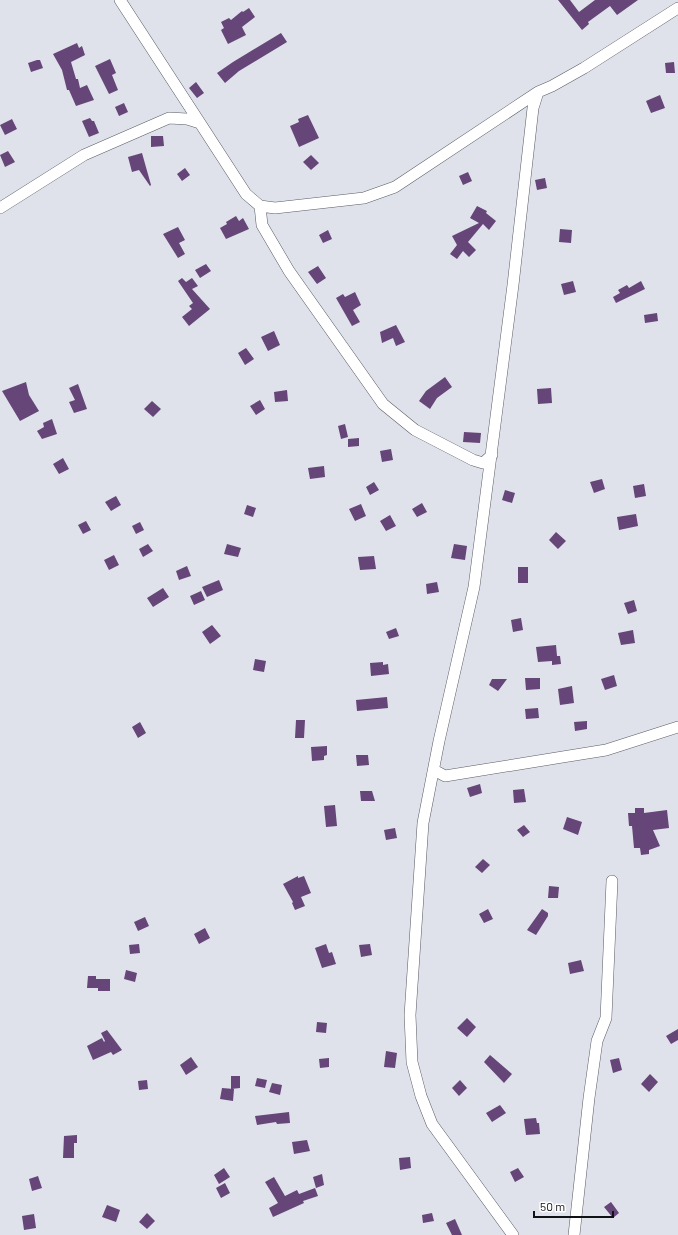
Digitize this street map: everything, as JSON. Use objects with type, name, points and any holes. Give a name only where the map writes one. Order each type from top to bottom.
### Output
[{"type":"street","points":[[120,0],[246,194],[260,206],[275,208],[364,198],[395,187],[538,92],[584,68],[678,8]]},
{"type":"street","points":[[513,1235],[432,1124],[421,1096],[412,1062],[410,1015],[423,823],[439,741],[474,587],[492,455],[533,108],[538,92]]},
{"type":"street","points":[[0,208],[84,155],[169,118],[187,119],[200,124]]},
{"type":"street","points":[[260,206],[262,225],[289,271],[383,404],[415,430],[473,460],[483,463],[492,455]]},
{"type":"street","points":[[434,770],[445,776],[606,750],[678,727]]},
{"type":"street","points":[[574,1235],[597,1041],[606,1018],[612,881]]},
{"type":"building","points":[[558,0],[570,0],[579,12],[595,0],[638,0],[617,15],[610,6],[588,22],[589,24],[582,30]]},
{"type":"building","points":[[249,8],[255,17],[242,27],[246,35],[228,44],[221,30],[224,28],[221,22],[229,18],[231,20],[242,11],[243,12]]},
{"type":"building","points":[[281,33],[287,42],[239,71],[225,83],[217,73],[233,62]]},
{"type":"building","points":[[77,43],[79,48],[82,46],[85,55],[71,62],[76,79],[78,79],[80,88],[87,85],[94,100],[76,106],[69,90],[67,90],[62,70],[53,54]]},
{"type":"building","points":[[110,59],[116,73],[112,75],[118,90],[109,94],[95,66]]},
{"type":"building","points":[[40,60],[43,68],[31,72],[28,63]]},
{"type":"building","points":[[674,62],[675,73],[666,73],[665,63]]},
{"type":"building","points":[[196,82],[204,93],[197,98],[189,88]]},
{"type":"building","points":[[660,95],[665,108],[651,113],[646,101]]},
{"type":"building","points":[[124,103],[128,112],[119,116],[115,107]]},
{"type":"building","points":[[308,115],[319,138],[299,147],[290,126],[299,122],[298,119]]},
{"type":"building","points":[[90,118],[94,121],[99,133],[89,137],[82,121]]},
{"type":"building","points":[[12,119],[17,129],[5,135],[0,125]]},
{"type":"building","points":[[151,136],[163,136],[164,146],[151,147]]},
{"type":"building","points":[[8,151],[15,162],[5,167],[0,155]]},
{"type":"building","points":[[142,153],[151,185],[150,186],[139,170],[132,172],[128,157]]},
{"type":"building","points":[[311,155],[319,163],[311,170],[303,162]]},
{"type":"building","points":[[185,168],[190,175],[182,181],[177,174]]},
{"type":"building","points":[[468,172],[472,181],[463,185],[459,176]]},
{"type":"building","points":[[545,178],[547,188],[537,190],[535,180]]},
{"type":"building","points":[[477,206],[487,211],[486,213],[496,221],[489,230],[483,224],[468,242],[476,250],[469,257],[463,251],[457,259],[450,254],[457,245],[452,236],[479,223],[470,218]]},
{"type":"building","points":[[236,216],[239,221],[243,218],[249,229],[226,239],[220,228]]},
{"type":"building","points":[[178,227],[185,240],[179,243],[185,254],[178,258],[163,234]]},
{"type":"building","points":[[560,229],[572,230],[571,243],[559,242]]},
{"type":"building","points":[[328,230],[332,239],[323,243],[319,235]]},
{"type":"building","points":[[206,264],[211,271],[200,278],[195,270]]},
{"type":"building","points":[[318,266],[326,278],[317,284],[308,272]]},
{"type":"building","points":[[182,278],[186,282],[192,278],[198,286],[192,289],[210,309],[189,326],[182,317],[192,309],[189,306],[193,303],[178,281]]},
{"type":"building","points":[[573,281],[576,292],[564,295],[561,284]]},
{"type":"building","points":[[641,281],[645,289],[616,303],[613,297],[620,293],[618,290],[627,285],[629,288]]},
{"type":"building","points":[[355,292],[361,305],[353,310],[360,322],[352,326],[336,298],[343,294],[345,297]]},
{"type":"building","points":[[657,313],[658,321],[645,323],[644,315]]},
{"type":"building","points":[[396,325],[405,342],[396,346],[393,338],[382,343],[380,332]]},
{"type":"building","points":[[274,331],[280,345],[268,351],[261,337]]},
{"type":"building","points":[[246,348],[254,359],[245,365],[238,353]]},
{"type":"building","points":[[445,377],[452,387],[437,398],[430,409],[419,401],[426,391]]},
{"type":"building","points":[[26,382],[29,395],[39,411],[20,421],[2,391]]},
{"type":"building","points":[[78,384],[87,409],[74,413],[69,402],[75,400],[69,388]]},
{"type":"building","points":[[551,388],[552,403],[538,404],[537,389]]},
{"type":"building","points":[[287,390],[288,401],[275,402],[274,392]]},
{"type":"building","points":[[260,400],[265,409],[256,415],[250,406]]},
{"type":"building","points":[[152,401],[161,409],[153,417],[144,409]]},
{"type":"building","points":[[52,419],[57,434],[42,439],[37,431],[44,427],[43,423]]},
{"type":"building","points":[[345,424],[348,437],[341,439],[338,426]]},
{"type":"building","points":[[464,432],[481,433],[480,443],[463,442]]},
{"type":"building","points":[[359,438],[359,446],[348,447],[348,439]]},
{"type":"building","points":[[391,449],[393,460],[382,462],[380,451]]},
{"type":"building","points":[[63,458],[69,469],[59,474],[53,464]]},
{"type":"building","points":[[324,466],[325,477],[310,479],[308,468]]},
{"type":"building","points":[[602,479],[605,489],[594,493],[590,482]]},
{"type":"building","points":[[374,482],[379,490],[370,495],[366,487]]},
{"type":"building","points":[[644,484],[646,496],[635,498],[633,486]]},
{"type":"building","points":[[505,490],[515,493],[512,503],[502,500]]},
{"type":"building","points":[[116,496],[121,505],[111,511],[105,502]]},
{"type":"building","points":[[422,503],[427,512],[417,517],[412,509]]},
{"type":"building","points":[[361,504],[366,516],[355,521],[349,509]]},
{"type":"building","points":[[247,505],[256,508],[253,517],[244,514]]},
{"type":"building","points":[[636,514],[638,526],[619,530],[617,517]]},
{"type":"building","points":[[390,515],[396,526],[386,531],[380,521]]},
{"type":"building","points":[[86,521],[91,530],[83,534],[78,525]]},
{"type":"building","points":[[140,522],[144,530],[136,534],[132,526]]},
{"type":"building","points":[[556,532],[566,541],[558,549],[549,540]]},
{"type":"building","points":[[148,544],[153,551],[143,557],[139,549]]},
{"type":"building","points":[[227,544],[241,548],[238,557],[224,554]]},
{"type":"building","points":[[454,544],[467,546],[465,560],[451,558]]},
{"type":"building","points":[[114,555],[119,565],[109,570],[104,560]]},
{"type":"building","points":[[374,556],[376,569],[360,570],[358,557]]},
{"type":"building","points":[[187,566],[191,576],[179,580],[176,571]]},
{"type":"building","points":[[518,567],[528,567],[528,583],[518,583]]},
{"type":"building","points":[[219,580],[223,590],[207,597],[202,587]]},
{"type":"building","points":[[437,582],[439,592],[427,594],[426,584]]},
{"type":"building","points":[[163,588],[169,597],[153,607],[147,598]]},
{"type":"building","points":[[201,591],[205,600],[194,605],[190,596]]},
{"type":"building","points":[[634,600],[637,611],[628,614],[624,603]]},
{"type":"building","points":[[521,618],[523,630],[513,632],[511,620]]},
{"type":"building","points":[[212,625],[221,636],[210,644],[202,632]]},
{"type":"building","points":[[396,628],[399,636],[389,639],[386,632]]},
{"type":"building","points":[[633,630],[635,643],[621,645],[618,633]]},
{"type":"building","points":[[556,645],[557,656],[560,656],[561,664],[552,665],[552,661],[538,662],[536,647]]},
{"type":"building","points":[[255,659],[266,661],[264,672],[253,670]]},
{"type":"building","points":[[383,662],[383,665],[388,664],[389,674],[371,676],[370,663]]},
{"type":"building","points":[[614,675],[617,686],[605,690],[601,679]]},
{"type":"building","points":[[525,678],[540,678],[540,689],[526,690]]},
{"type":"building","points":[[492,679],[507,679],[498,691],[489,685]]},
{"type":"building","points":[[572,686],[574,703],[560,705],[558,689]]},
{"type":"building","points":[[387,697],[388,708],[357,711],[356,700]]},
{"type":"building","points":[[538,708],[539,718],[526,719],[525,709]]},
{"type":"building","points":[[296,720],[305,720],[304,738],[295,738]]},
{"type":"building","points":[[587,721],[587,729],[575,731],[574,722]]},
{"type":"building","points":[[140,722],[146,733],[138,738],[132,727]]},
{"type":"building","points":[[327,746],[327,755],[324,756],[324,760],[312,761],[311,747]]},
{"type":"building","points":[[356,755],[368,755],[369,765],[357,766]]},
{"type":"building","points":[[480,784],[482,793],[470,797],[467,788]]},
{"type":"building","points":[[524,789],[526,802],[514,803],[513,790]]},
{"type":"building","points":[[360,791],[372,791],[375,801],[361,801]]},
{"type":"building","points":[[335,805],[337,826],[326,827],[324,806]]},
{"type":"building","points":[[635,808],[644,808],[644,813],[667,810],[669,828],[653,830],[660,846],[649,850],[649,854],[641,855],[640,848],[634,848],[632,826],[629,826],[628,813],[635,813]]},
{"type":"building","points":[[567,817],[582,822],[578,835],[563,829]]},
{"type":"building","points":[[524,825],[530,832],[523,837],[517,830]]},
{"type":"building","points":[[395,828],[397,838],[386,840],[384,830]]},
{"type":"building","points":[[483,859],[490,865],[482,873],[475,867]]},
{"type":"building","points":[[298,876],[298,878],[304,876],[311,893],[301,897],[305,906],[295,910],[292,903],[293,902],[283,884]]},
{"type":"building","points":[[549,886],[559,887],[558,898],[548,898]]},
{"type":"building","points":[[488,909],[493,919],[484,923],[479,914]]},
{"type":"building","points":[[542,909],[548,913],[548,916],[536,935],[527,930]]},
{"type":"building","points":[[145,917],[149,926],[138,931],[134,922]]},
{"type":"building","points":[[205,928],[210,938],[199,944],[194,934]]},
{"type":"building","points":[[139,944],[140,953],[130,954],[129,945]]},
{"type":"building","points":[[326,944],[329,953],[332,952],[336,964],[322,968],[315,948]]},
{"type":"building","points":[[370,944],[372,955],[361,957],[359,945]]},
{"type":"building","points":[[581,960],[584,971],[570,974],[568,963]]},
{"type":"building","points":[[126,970],[137,973],[135,982],[124,979]]},
{"type":"building","points":[[88,976],[96,976],[96,979],[110,979],[110,991],[98,991],[98,988],[87,988]]},
{"type":"building","points":[[467,1018],[476,1027],[467,1037],[457,1028]]},
{"type":"building","points":[[317,1022],[327,1023],[326,1033],[316,1032]]},
{"type":"building","points":[[678,1029],[678,1040],[671,1044],[666,1036]]},
{"type":"building","points":[[107,1030],[122,1050],[113,1055],[111,1052],[93,1060],[87,1046],[102,1038],[104,1042],[105,1041],[101,1033]]},
{"type":"building","points":[[386,1051],[397,1053],[395,1068],[384,1067]]},
{"type":"building","points":[[490,1055],[512,1074],[504,1083],[484,1062]]},
{"type":"building","points":[[191,1057],[198,1067],[186,1075],[180,1065]]},
{"type":"building","points":[[329,1058],[329,1067],[320,1068],[319,1059]]},
{"type":"building","points":[[619,1058],[622,1070],[613,1073],[610,1060]]},
{"type":"building","points":[[650,1074],[658,1082],[649,1092],[641,1084]]},
{"type":"building","points":[[231,1076],[240,1076],[240,1088],[231,1089]]},
{"type":"building","points":[[257,1078],[267,1080],[265,1088],[255,1086]]},
{"type":"building","points":[[147,1080],[148,1089],[139,1090],[138,1081]]},
{"type":"building","points":[[460,1080],[467,1088],[459,1096],[452,1088]]},
{"type":"building","points":[[272,1083],[282,1085],[280,1095],[269,1092]]},
{"type":"building","points":[[222,1088],[234,1089],[233,1101],[220,1099]]},
{"type":"building","points":[[500,1105],[506,1113],[492,1122],[486,1113]]},
{"type":"building","points":[[289,1112],[290,1123],[277,1124],[276,1122],[257,1125],[255,1116]]},
{"type":"building","points":[[536,1118],[537,1123],[539,1123],[540,1134],[526,1135],[524,1119]]},
{"type":"building","points":[[77,1135],[77,1143],[74,1143],[74,1158],[63,1158],[64,1136]]},
{"type":"building","points":[[307,1140],[310,1151],[294,1154],[292,1142]]},
{"type":"building","points":[[410,1157],[411,1168],[400,1170],[399,1158]]},
{"type":"building","points":[[224,1168],[230,1177],[219,1184],[214,1175]]},
{"type":"building","points":[[518,1168],[524,1177],[515,1182],[510,1172]]},
{"type":"building","points":[[322,1174],[324,1185],[316,1188],[313,1177]]},
{"type":"building","points":[[38,1176],[42,1188],[32,1191],[29,1179]]},
{"type":"building","points":[[274,1177],[285,1196],[297,1190],[299,1194],[315,1188],[318,1196],[303,1201],[304,1203],[273,1217],[269,1208],[278,1203],[265,1182]]},
{"type":"building","points":[[225,1183],[230,1193],[221,1198],[216,1188]]},
{"type":"building","points":[[611,1202],[619,1213],[613,1218],[604,1207]]},
{"type":"building","points":[[107,1205],[120,1210],[116,1222],[102,1217]]},
{"type":"building","points":[[147,1213],[155,1221],[147,1229],[139,1222]]},
{"type":"building","points":[[432,1213],[434,1221],[423,1223],[422,1215]]},
{"type":"building","points":[[34,1214],[36,1228],[24,1230],[22,1216]]},
{"type":"building","points":[[455,1219],[462,1235],[452,1235],[446,1223]]}]
